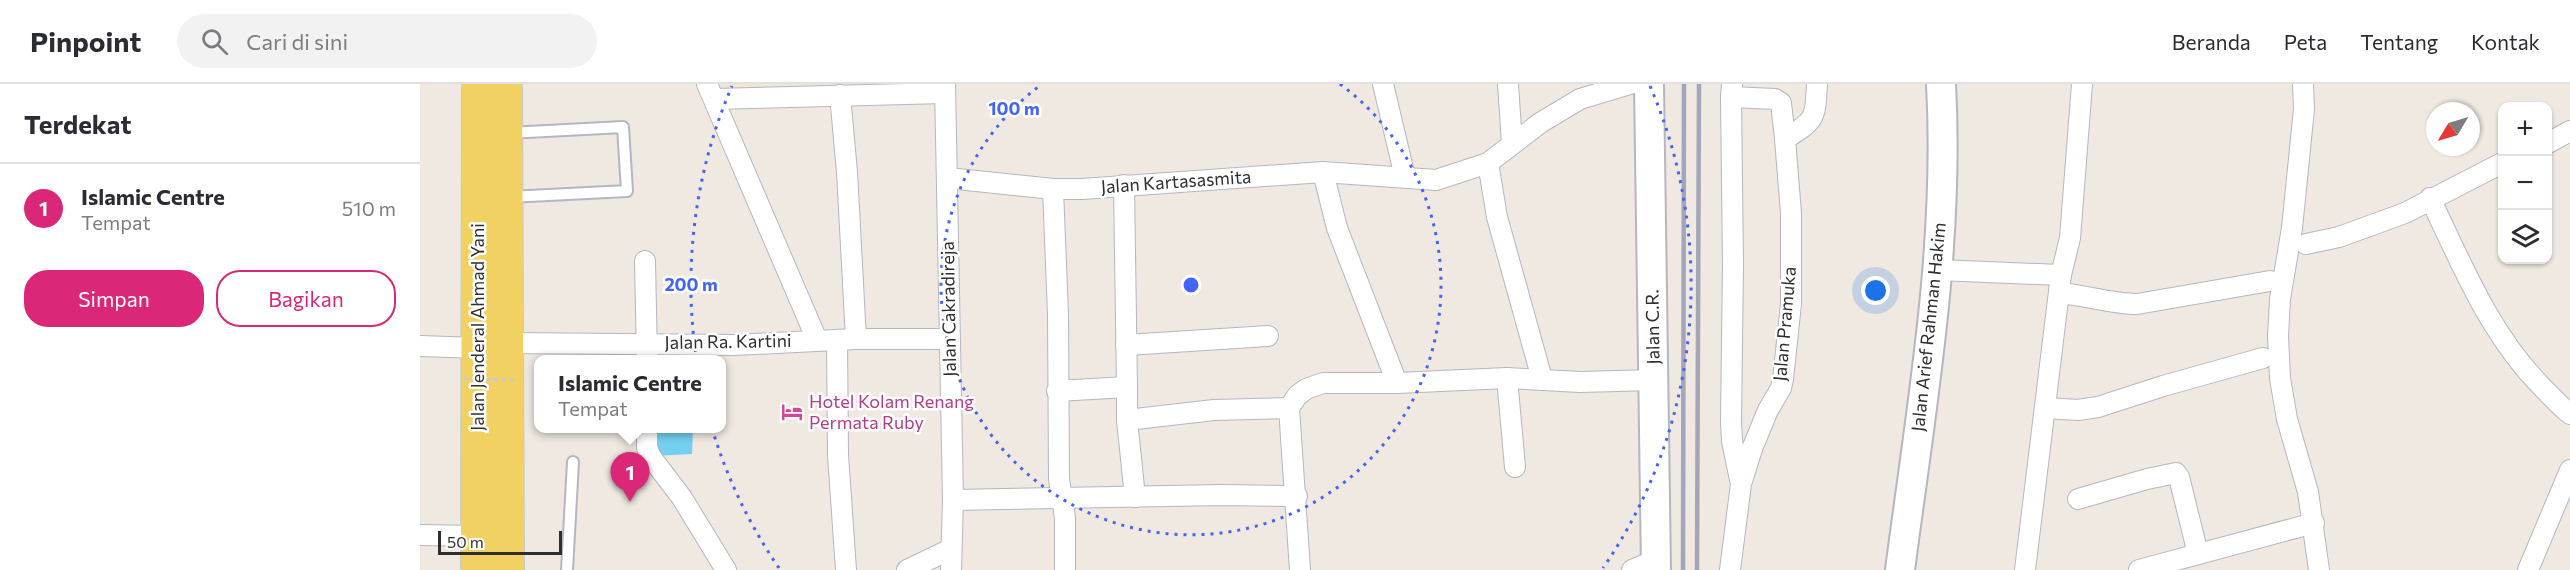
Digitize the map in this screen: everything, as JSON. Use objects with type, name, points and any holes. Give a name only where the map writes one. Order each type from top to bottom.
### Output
[{"type":"main road","name":"Jalan Jenderal Ahmad Yani","points":[[477,570],[477,536],[506,197],[492,133],[478,84]]},
{"type":"main road","name":"Jalan Jenderal Ahmad Yani","points":[[506,84],[492,133],[493,346],[508,570]]},
{"type":"main road","name":"Jalan C.R.","points":[[1648,567],[1654,380],[1649,84]]},
{"type":"main road","name":"Jalan Arief Rahman Hakim","points":[[1900,570],[1938,270],[1944,146],[1941,84]]},
{"type":"street","points":[[1383,84],[1405,177]]},
{"type":"street","points":[[1508,84],[1512,144]]},
{"type":"street","points":[[1542,379],[1497,217],[1488,163],[1540,123],[1580,99],[1630,84]]},
{"type":"street","points":[[1785,139],[1805,127],[1815,114],[1817,84]]},
{"type":"street","points":[[2025,570],[2060,284],[2070,238],[2082,84]]},
{"type":"street","points":[[2303,84],[2304,109],[2292,228],[2280,299],[2277,336],[2280,378],[2287,419],[2308,492],[2319,570]]},
{"type":"street","points":[[817,340],[710,92],[840,95],[945,89]]},
{"type":"street","name":"Jalan Cakradireja","points":[[945,89],[953,500],[951,570]]},
{"type":"street","points":[[1731,91],[1733,265],[1731,421],[1732,441],[1741,484]]},
{"type":"street","name":"Jalan Pramuka","points":[[1730,570],[1741,484],[1752,449],[1783,379],[1791,292],[1791,213],[1781,103],[1775,99],[1731,91]]},
{"type":"street","points":[[840,95],[848,172],[847,339],[838,455],[846,570]]},
{"type":"street","points":[[2552,140],[2570,131]]},
{"type":"street","name":"Jalan Kartasasmita","points":[[948,178],[1053,189],[1323,172],[1436,180],[1488,163]]},
{"type":"street","points":[[2306,243],[2339,237],[2405,213],[2430,198],[2498,165]]},
{"type":"street","points":[[1323,172],[1337,228],[1397,383]]},
{"type":"street","points":[[1124,185],[1128,317],[1127,420],[1135,497]]},
{"type":"street","points":[[1053,189],[1058,314],[1057,391],[1061,498],[1065,518],[1065,570]]},
{"type":"street","points":[[2430,198],[2499,335],[2521,366],[2570,414]]},
{"type":"street","points":[[645,261],[647,351]]},
{"type":"street","points":[[1938,270],[2060,284],[2116,303],[2137,304],[2270,281]]},
{"type":"street","points":[[1126,345],[1268,336]]},
{"type":"street","name":"Jalan Ra. Kartini","points":[[420,346],[647,351],[817,340],[949,339]]},
{"type":"street","points":[[2045,408],[2078,410],[2098,407],[2263,358]]},
{"type":"street","points":[[1300,570],[1297,496],[1289,408],[1297,396],[1317,384],[1507,378],[1580,382],[1654,380]]},
{"type":"street","points":[[1507,378],[1515,467]]},
{"type":"street","points":[[1057,391],[1127,387]]},
{"type":"street","points":[[1127,420],[1215,410],[1289,408]]},
{"type":"street","points":[[647,433],[647,448],[651,457],[682,498],[726,570]]},
{"type":"street","points":[[2529,570],[2570,470]]},
{"type":"street","points":[[2078,499],[2176,473],[2198,554]]},
{"type":"street","points":[[953,500],[1222,495],[1297,496]]},
{"type":"street","points":[[2139,570],[2314,523]]},
{"type":"street","points":[[420,535],[477,536]]},
{"type":"street","points":[[907,570],[951,549]]},
{"type":"lane","points":[[492,133],[623,127],[627,191],[506,197]]},
{"type":"lane","points":[[567,570],[573,462]]},
{"type":"path","points":[[465,379],[516,380]]},
{"type":"shaded area","points":[[715,84],[913,84],[913,85],[719,92]]},
{"type":"water","points":[[653,433],[693,433],[692,454],[653,456]]},
{"type":"railway","points":[[1683,570],[1684,84]]},
{"type":"railway","points":[[1697,570],[1699,84]]},
{"type":"place","name":"Hotel Kolam Renang Permata Ruby","points":[[792,412]]},
{"type":"place","name":"Islamic Centre","points":[[630,502]]}]
